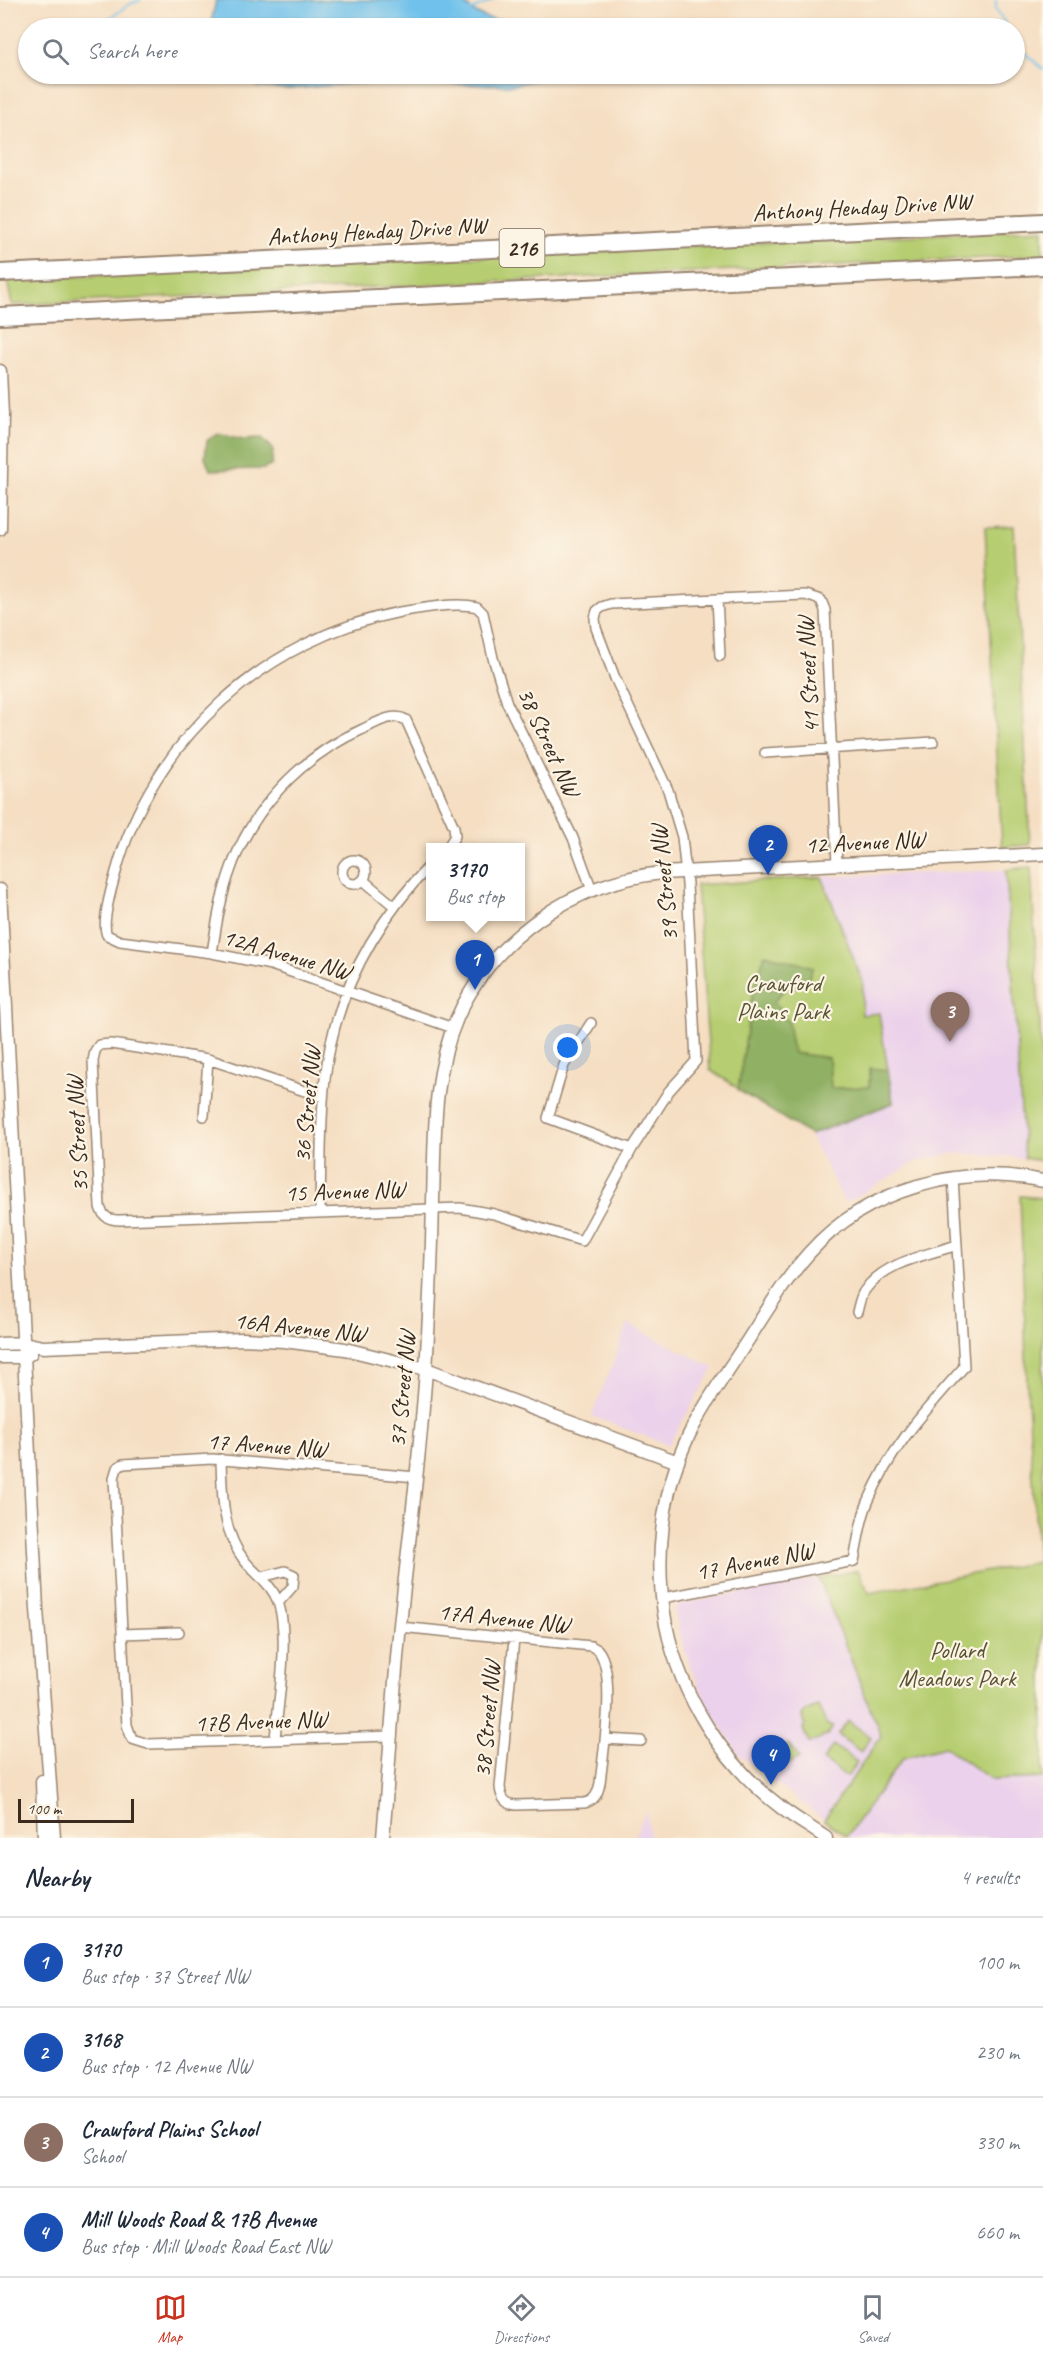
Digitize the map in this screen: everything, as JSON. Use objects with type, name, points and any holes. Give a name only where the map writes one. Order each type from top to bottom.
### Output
[{"type":"highway","points":[[866,230],[902,221],[1043,211]]},
{"type":"highway","name":"Anthony Henday Drive NW","points":[[0,273],[1043,222]]},
{"type":"highway","name":"216","points":[[0,316],[1043,266]]},
{"type":"highway","points":[[752,279],[1043,277]]},
{"type":"street","points":[[0,371],[2,460],[0,529]]},
{"type":"street","name":"41 Street NW","points":[[717,599],[806,595],[821,600],[825,610],[837,864]]},
{"type":"street","points":[[717,599],[720,656]]},
{"type":"street","name":"39 Street NW","points":[[582,1241],[632,1149],[669,1091],[696,1061],[682,837],[671,798],[605,655],[595,621],[599,609],[611,604],[717,599]]},
{"type":"street","name":"38 Street NW","points":[[107,934],[105,927],[113,884],[136,818],[149,792],[173,756],[214,708],[266,667],[299,648],[343,628],[375,618],[422,609],[470,606],[480,608],[507,703],[573,838],[592,890]]},
{"type":"street","points":[[212,953],[220,905],[231,867],[249,832],[269,801],[293,774],[331,745],[379,722],[394,716],[400,717],[410,725],[450,814],[455,836],[450,843]]},
{"type":"street","name":"41 Street NW","points":[[765,753],[933,742]]},
{"type":"street","name":"12 Avenue NW","points":[[497,956],[545,915],[592,890],[635,877],[685,872],[1043,854]]},
{"type":"street","name":"36 Street NW","points":[[320,1212],[323,1097],[329,1049],[347,991],[365,950],[394,906],[426,870]]},
{"type":"street","points":[[363,880],[394,906]]},
{"type":"street","points":[[0,890],[37,1609],[44,1838]]},
{"type":"street","name":"12A Avenue NW","points":[[107,934],[120,941],[212,953],[271,965],[453,1028]]},
{"type":"street","name":"37 Street NW","points":[[383,1838],[400,1627],[426,1369],[437,1091],[441,1067],[453,1028],[473,989],[497,956]]},
{"type":"street","points":[[591,1023],[564,1065],[548,1118],[632,1149]]},
{"type":"street","name":"35 Street NW","points":[[106,1217],[100,1207],[93,1061],[96,1048],[107,1043],[170,1051],[208,1059]]},
{"type":"street","points":[[204,1116],[208,1059],[323,1097]]},
{"type":"street","points":[[826,1838],[782,1809],[723,1751],[697,1711],[678,1668],[667,1625],[661,1567],[662,1530],[678,1462],[691,1432],[710,1399],[787,1281],[810,1252],[842,1224],[874,1203],[915,1186],[953,1177],[999,1175],[1043,1181]]},
{"type":"street","points":[[857,1312],[863,1292],[894,1266],[957,1245],[953,1177]]},
{"type":"street","name":"15 Avenue NW","points":[[106,1217],[120,1220],[433,1208],[483,1211],[582,1241]]},
{"type":"street","name":"17 Avenue NW","points":[[663,1598],[854,1561],[867,1503],[893,1451],[964,1367],[957,1245]]},
{"type":"street","name":"16A Avenue NW","points":[[0,1344],[44,1347],[274,1340],[356,1351],[426,1369],[678,1462]]},
{"type":"street","name":"16A Avenue NW","points":[[0,1357],[25,1357],[44,1347]]},
{"type":"street","points":[[221,1459],[224,1505],[230,1537],[243,1559],[273,1591],[284,1629],[275,1739]]},
{"type":"street","name":"17 Avenue NW","points":[[122,1634],[114,1478],[117,1468],[128,1463],[221,1459],[416,1477]]},
{"type":"street","points":[[262,1577],[285,1571],[294,1575],[291,1589],[278,1603]]},
{"type":"street","points":[[37,1609],[54,1838]]},
{"type":"street","name":"17A Avenue NW","points":[[400,1627],[591,1646],[601,1653],[605,1664],[607,1692],[605,1739]]},
{"type":"street","points":[[122,1634],[179,1632]]},
{"type":"street","name":"17B Avenue NW","points":[[122,1634],[127,1725],[132,1739],[148,1744],[392,1736]]},
{"type":"street","name":"38 Street NW","points":[[514,1639],[500,1787],[505,1801],[516,1805],[584,1803],[594,1799],[600,1784],[605,1739]]},
{"type":"street","points":[[605,1739],[641,1741]]},
{"type":"shaded area","points":[[1006,870],[1024,1158],[957,1153],[920,1160],[845,1203],[810,1135],[893,1103],[879,1014],[862,1015],[863,983],[822,877]]},
{"type":"shaded area","points":[[628,1324],[714,1368],[668,1445],[592,1416]]},
{"type":"shaded area","points":[[819,1578],[881,1736],[824,1820],[738,1754],[707,1704],[692,1671],[674,1610],[679,1604]]},
{"type":"shaded area","points":[[946,1747],[992,1780],[1043,1778],[1043,1838],[850,1838],[847,1836],[903,1758]]},
{"type":"shaded area","points":[[646,1810],[650,1838],[634,1838]]},
{"type":"green space","points":[[1043,229],[1043,255],[12,305],[7,280]]},
{"type":"green space","points":[[217,433],[243,439],[262,438],[273,449],[272,465],[264,469],[210,470],[205,457],[207,441]]},
{"type":"green space","points":[[1014,526],[1030,845],[1002,847],[985,527]]},
{"type":"green space","points":[[1031,867],[1043,1081],[1043,1161],[1024,1158],[1006,870]]},
{"type":"green space","name":"Crawford Plains Park","points":[[822,877],[863,983],[862,1015],[879,1013],[893,1103],[810,1135],[710,1070],[696,885]]},
{"type":"green space","points":[[765,954],[813,967],[807,981],[786,988],[774,1001],[788,1022],[793,1053],[829,1058],[831,1088],[869,1087],[870,1068],[888,1070],[893,1103],[810,1135],[738,1090],[752,996]]},
{"type":"green space","name":"Pollard Meadows Park","points":[[1020,1196],[1043,1198],[1043,1778],[992,1780],[945,1747],[903,1758],[847,1836],[824,1820],[881,1736],[819,1578],[858,1570],[869,1593],[1038,1562],[1027,1384]]},
{"type":"green space","points":[[818,1706],[827,1725],[833,1727],[828,1735],[809,1743],[803,1729],[805,1724],[802,1717],[805,1711]]},
{"type":"green space","points":[[848,1721],[871,1737],[861,1752],[838,1735]]},
{"type":"green space","points":[[789,1744],[799,1758],[784,1766],[776,1750]]},
{"type":"green space","points":[[833,1745],[857,1762],[847,1777],[823,1760]]},
{"type":"water","points":[[216,0],[462,0],[472,10],[490,18],[212,18]]},
{"type":"water","points":[[254,84],[348,84],[289,89],[259,87]]},
{"type":"water","points":[[437,84],[518,84],[514,85]]},
{"type":"waterway","points":[[110,18],[130,4],[141,0]]},
{"type":"waterway","points":[[470,11],[493,0]]},
{"type":"waterway","points":[[996,0],[996,9],[1002,18]]},
{"type":"waterway","points":[[1025,53],[1043,69]]},
{"type":"place","name":"3168","points":[[768,875]]},
{"type":"place","name":"3170","points":[[475,990]]},
{"type":"place","name":"Crawford Plains School","points":[[950,1042]]},
{"type":"place","name":"Mill Woods Road & 17B Avenue","points":[[771,1785]]}]
